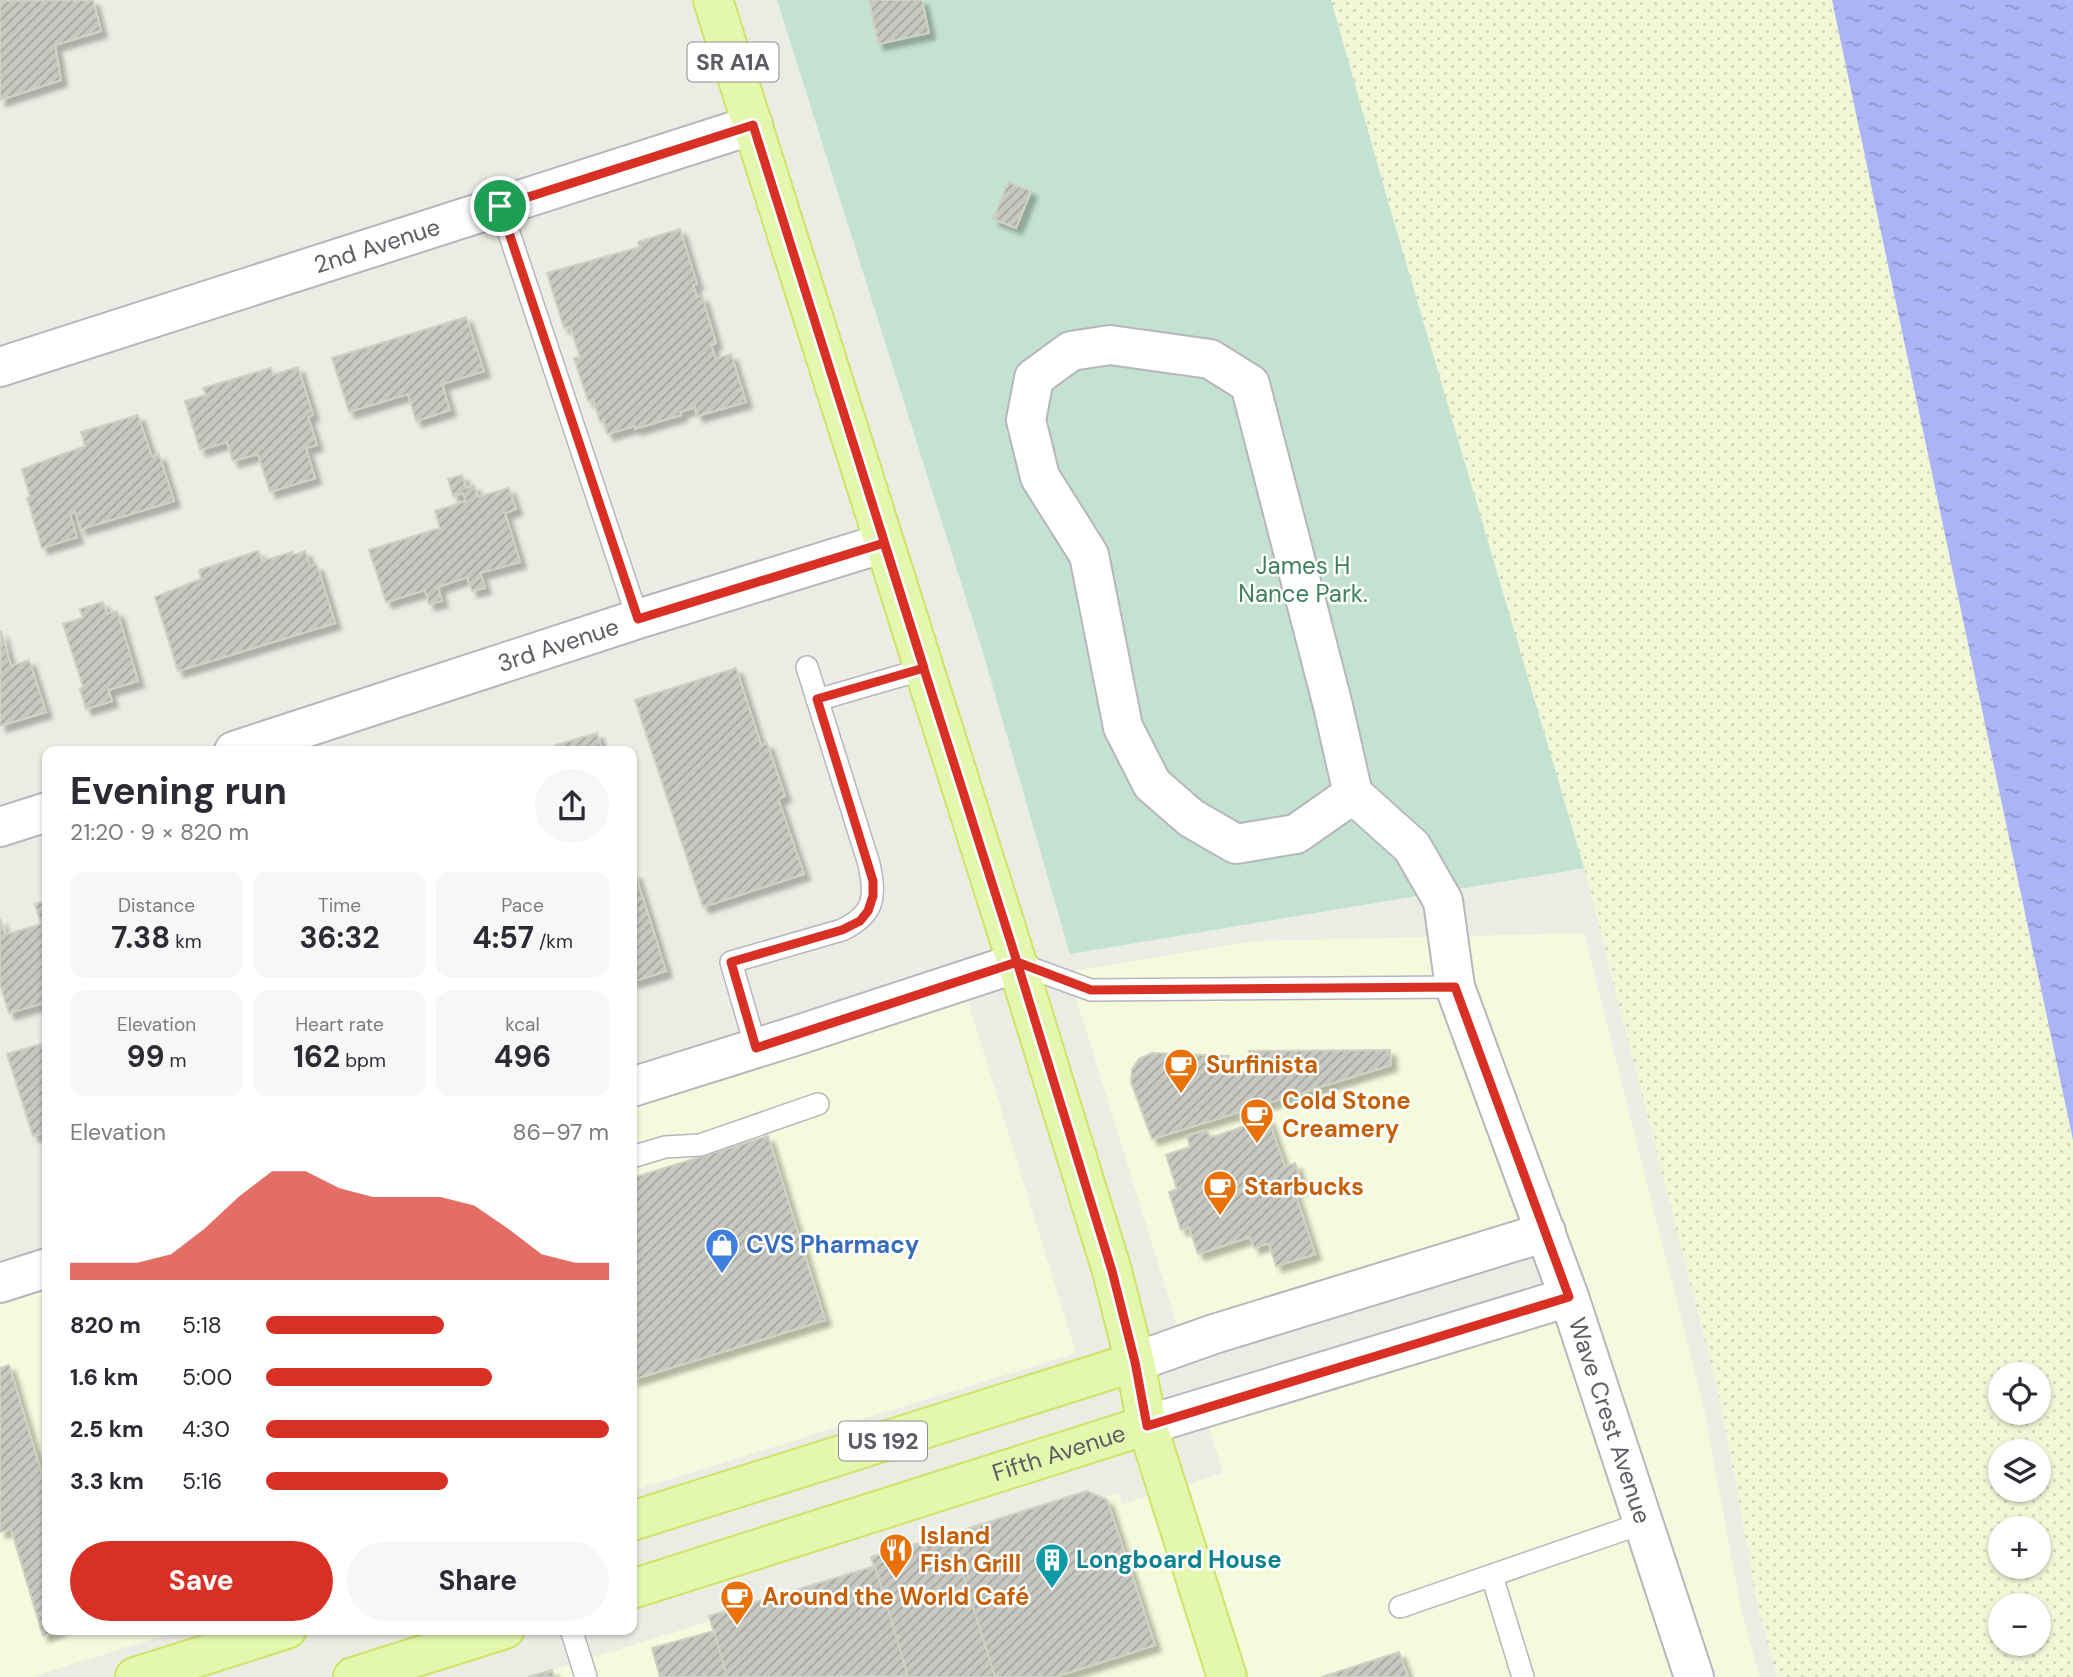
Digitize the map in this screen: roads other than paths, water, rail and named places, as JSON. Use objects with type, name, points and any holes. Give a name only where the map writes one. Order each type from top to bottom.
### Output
[{"type":"main road","name":"SR A1A","points":[[713,0],[1112,1271],[1135,1362],[1147,1426],[1227,1677]]},
{"type":"main road","name":"US 192","points":[[637,1519],[1135,1362]]},
{"type":"main road","name":"Fifth Avenue","points":[[637,1588],[1147,1426]]},
{"type":"main road","points":[[135,1677],[268,1635]]},
{"type":"main road","points":[[353,1677],[486,1635]]},
{"type":"street","name":"2nd Avenue","points":[[0,367],[753,125]]},
{"type":"street","points":[[1110,345],[1210,359],[1250,384],[1353,794],[1296,834],[1236,844],[1191,818],[1152,784],[1122,727],[1088,555],[1040,477],[1026,420],[1034,378],[1071,351],[1110,345]]},
{"type":"street","name":"3rd Avenue","points":[[249,746],[638,619],[884,543]]},
{"type":"street","name":"Wave Crest Avenue","points":[[1353,794],[1412,847],[1443,901],[1455,987],[1569,1297],[1695,1677]]},
{"type":"street","points":[[0,827],[42,814]]},
{"type":"street","points":[[637,1085],[1017,962]]},
{"type":"street","points":[[1135,1362],[1214,1334],[1546,1232]]},
{"type":"street","points":[[0,1283],[42,1270]]},
{"type":"street","name":"Fifth Avenue","points":[[1147,1426],[1569,1297]]},
{"type":"lane","points":[[500,206],[638,619]]},
{"type":"lane","points":[[756,1048],[731,962],[842,930],[860,921],[868,911],[873,896],[869,864],[807,667]]},
{"type":"lane","points":[[817,699],[924,668]]},
{"type":"lane","points":[[1017,962],[1091,990],[1455,987]]},
{"type":"lane","points":[[637,1155],[665,1147],[700,1145],[818,1104]]},
{"type":"lane","points":[[1401,1607],[1643,1523]]},
{"type":"lane","points":[[1492,1576],[1523,1677]]},
{"type":"lane","points":[[573,1635],[586,1677]]},
{"type":"water","points":[[1832,0],[2073,0],[2073,1140]]},
{"type":"place","name":"Surfinista","points":[[1181,1095]]},
{"type":"place","name":"Cold Stone Creamery","points":[[1257,1145]]},
{"type":"place","name":"Starbucks","points":[[1220,1217]]},
{"type":"place","name":"CVS Pharmacy","points":[[722,1275]]},
{"type":"place","name":"Island Fish Grill","points":[[896,1580]]},
{"type":"place","name":"Longboard House","points":[[1052,1590]]},
{"type":"place","name":"Around the World Café","points":[[737,1627]]},
{"type":"park label","name":"James H Nance Park.","points":[[1303,580]]}]
